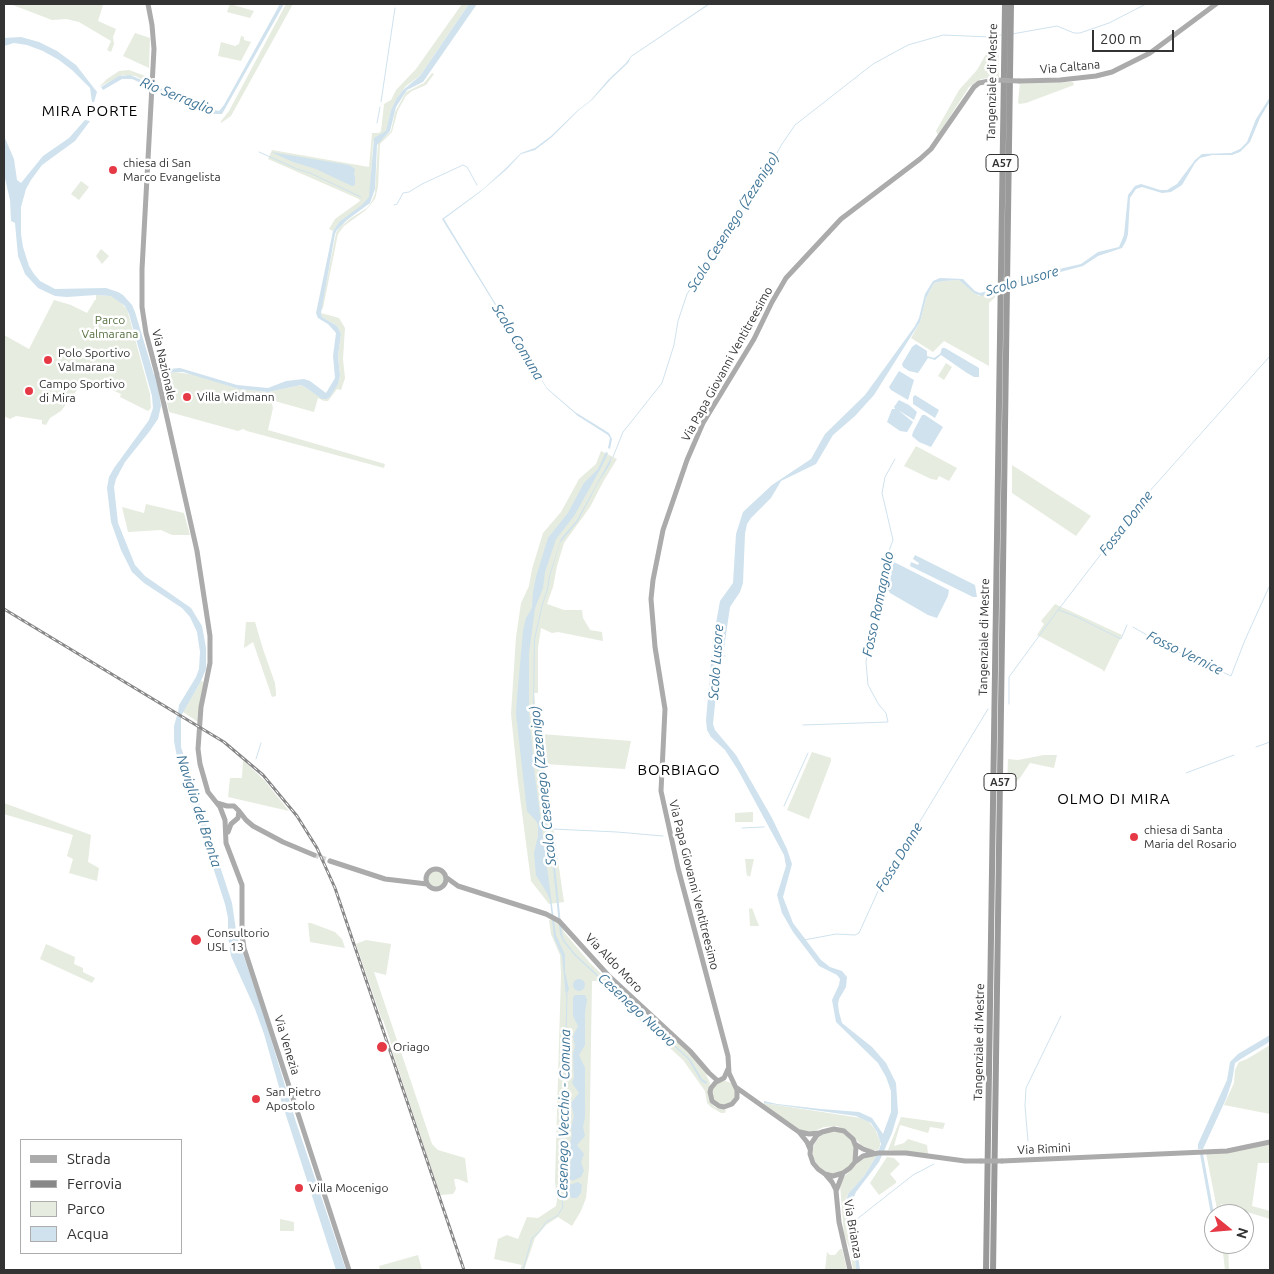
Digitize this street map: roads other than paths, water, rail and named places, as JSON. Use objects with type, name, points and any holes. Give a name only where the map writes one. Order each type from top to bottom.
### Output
[{"type":"highway","name":"Tangenziale di Mestre","points":[[993,1270],[1007,295],[1007,30],[1005,4]]},
{"type":"highway","name":"Tangenziale di Mestre","points":[[1007,30],[1011,4]]},
{"type":"highway","name":"Tangenziale di Mestre","points":[[986,1270],[1000,301],[1007,41]]},
{"type":"main road","name":"Via Nazionale","points":[[148,4],[154,38],[141,278],[142,307],[197,552],[210,636],[210,663],[203,696],[200,727],[200,764],[208,792],[216,802]]},
{"type":"main road","name":"Via Caltana","points":[[995,80],[1060,80],[1096,76],[1112,72],[1150,53],[1216,4]]},
{"type":"main road","name":"Via Papa Giovanni Ventitreesimo","points":[[734,1084],[728,1069],[727,1054],[678,868],[671,830],[662,798],[665,709],[655,647],[651,599],[663,530],[687,460],[703,424],[754,339],[786,278],[841,219],[931,149],[974,87],[979,83],[995,80]]},
{"type":"main road","points":[[216,802],[227,806],[234,806],[250,824]]},
{"type":"main road","points":[[216,802],[225,820],[250,824],[283,842],[314,855]]},
{"type":"main road","points":[[222,812],[227,806]]},
{"type":"main road","points":[[234,821],[239,811]]},
{"type":"main road","name":"Via Venezia","points":[[225,820],[226,840],[242,885],[242,934],[244,948],[349,1270]]},
{"type":"main road","name":"Via Venezia","points":[[230,852],[228,830],[234,821]]},
{"type":"main road","points":[[330,860],[384,879],[427,884],[430,888],[436,890],[444,886],[446,878],[444,872],[439,869],[431,870],[412,882]]},
{"type":"main road","points":[[427,874],[427,884]]},
{"type":"main road","name":"Via Aldo Moro","points":[[446,878],[458,886],[546,914],[565,925],[608,974],[690,1051],[709,1073],[719,1080]]},
{"type":"main road","name":"Via Aldo Moro","points":[[444,886],[458,886]]},
{"type":"main road","points":[[711,1088],[726,1076],[728,1069]]},
{"type":"main road","points":[[709,1073],[712,1083],[710,1092],[712,1101],[719,1106],[728,1106],[737,1098],[737,1090],[734,1084]]},
{"type":"main road","points":[[719,1080],[729,1080],[752,1100],[799,1132],[806,1140],[813,1163],[826,1174],[833,1176],[844,1173],[863,1156],[876,1153]]},
{"type":"main road","points":[[737,1098],[752,1100]]},
{"type":"main road","points":[[799,1132],[813,1134],[830,1129],[839,1129],[849,1135],[863,1149],[876,1153]]},
{"type":"main road","points":[[810,1149],[813,1140],[822,1132]]},
{"type":"main road","name":"Via Rimini","points":[[876,1153],[1002,1162],[1226,1151],[1270,1142]]},
{"type":"main road","points":[[855,1162],[857,1154],[856,1144]]},
{"type":"main road","name":"Via Brianza","points":[[836,1190],[844,1173]]},
{"type":"main road","name":"Via Brianza","points":[[826,1174],[836,1190],[839,1222],[850,1270]]},
{"type":"water","name":"Rio Serraglio","points":[[280,4],[284,4],[222,114],[212,114],[132,79],[122,79],[103,90],[101,87],[119,76],[130,75],[209,109],[219,111]]},
{"type":"water","name":"Naviglio del Brenta","points":[[469,4],[477,4],[423,82],[407,90],[396,107],[390,131],[377,145],[375,189],[370,203],[347,220],[335,234],[321,313],[322,317],[337,326],[341,334],[338,356],[340,376],[338,384],[330,397],[322,399],[301,385],[268,392],[239,389],[183,372],[161,375],[157,379],[161,406],[158,419],[125,462],[114,487],[118,523],[135,565],[145,576],[191,608],[202,626],[206,648],[206,669],[181,716],[181,747],[232,903],[237,937],[346,1270],[336,1270],[281,1100],[264,1034],[231,956],[225,904],[177,757],[174,726],[179,705],[199,669],[200,652],[197,632],[190,617],[182,608],[144,583],[132,572],[121,550],[111,522],[107,488],[109,477],[149,420],[153,408],[152,396],[129,314],[125,306],[111,296],[55,296],[38,288],[25,274],[18,256],[15,223],[11,221],[10,200],[4,174],[4,136],[14,159],[17,180],[21,183],[43,156],[69,138],[85,120],[90,121],[75,141],[42,165],[26,189],[21,207],[23,247],[29,266],[34,274],[40,281],[55,289],[106,288],[123,295],[132,305],[135,312],[154,375],[168,369],[180,368],[237,385],[268,388],[286,381],[304,379],[310,381],[326,393],[335,378],[333,356],[336,333],[328,324],[318,318],[316,313],[333,231],[339,222],[362,205],[369,197],[374,138],[386,131],[391,110],[397,98],[403,90],[420,76]]},
{"type":"water","name":"Scolo Comuna","points":[[710,4],[631,57],[628,63],[592,100],[552,137],[535,150],[521,154],[506,170],[479,193],[444,219],[547,388],[575,412],[609,433],[612,439],[610,449],[608,448],[610,438],[608,435],[578,416],[547,389],[442,219],[483,189],[521,153],[535,148],[551,136],[578,110],[591,100],[631,56]]},
{"type":"water","points":[[21,37],[39,42],[57,51],[76,65],[97,92],[94,102],[92,102],[90,88],[59,60],[27,45],[14,43],[4,46],[4,38]]},
{"type":"water","name":"Scolo Lusore","points":[[1270,97],[1270,101],[1260,118],[1250,142],[1240,152],[1232,155],[1212,155],[1200,158],[1182,185],[1171,192],[1162,193],[1142,187],[1136,189],[1130,198],[1128,234],[1122,248],[1098,256],[1083,266],[1015,284],[1015,281],[1029,276],[1081,264],[1098,252],[1119,247],[1124,235],[1128,195],[1135,186],[1141,184],[1160,190],[1167,190],[1177,184],[1195,160],[1202,154],[1231,153],[1240,149],[1247,142],[1256,119]]},
{"type":"water","points":[[271,152],[349,165],[355,169],[355,185],[352,186],[316,169],[293,162]]},
{"type":"water","name":"Scolo Lusore","points":[[940,278],[963,279],[975,291],[980,293],[995,289],[995,292],[981,296],[974,293],[959,280],[934,283],[926,298],[920,322],[874,395],[855,416],[833,435],[816,464],[781,481],[771,498],[747,524],[743,583],[740,592],[730,607],[723,655],[720,655],[713,724],[715,730],[736,755],[772,818],[787,849],[792,864],[783,897],[793,923],[821,960],[830,967],[842,971],[847,977],[846,987],[838,1004],[842,1023],[872,1047],[886,1063],[896,1083],[898,1113],[892,1133],[879,1162],[856,1192],[851,1204],[851,1218],[854,1223],[860,1270],[856,1270],[855,1258],[845,1218],[845,1206],[848,1194],[864,1176],[877,1155],[881,1144],[877,1132],[871,1123],[856,1116],[764,1103],[764,1101],[859,1112],[872,1118],[883,1134],[891,1112],[891,1091],[878,1063],[836,1022],[832,1000],[840,979],[837,975],[819,966],[793,932],[782,913],[777,895],[786,866],[784,855],[738,770],[725,750],[711,737],[707,730],[706,720],[713,640],[720,601],[733,583],[736,534],[743,512],[772,485],[811,459],[825,434],[865,395],[915,326],[925,294],[933,281]]},
{"type":"water","points":[[916,344],[927,351],[927,356],[934,358],[940,354],[942,348],[945,348],[979,368],[979,377],[974,377],[967,373],[941,355],[935,360],[928,358],[918,373],[909,371],[902,364],[912,347]]},
{"type":"water","points":[[899,371],[914,380],[908,400],[889,387]]},
{"type":"water","points":[[915,395],[939,410],[935,418],[913,404],[913,397]]},
{"type":"water","points":[[899,400],[917,412],[914,420],[898,410],[913,422],[907,432],[900,431],[887,422],[892,409],[895,409],[894,407]]},
{"type":"water","points":[[922,415],[943,427],[931,447],[919,442],[912,436]]},
{"type":"water","points":[[606,452],[608,453],[602,466],[574,516],[556,539],[545,572],[543,588],[535,608],[529,653],[529,712],[534,769],[556,935],[565,955],[565,972],[569,989],[566,996],[562,956],[554,938],[550,900],[536,875],[534,853],[538,836],[538,825],[527,811],[516,714],[517,698],[523,631],[526,618],[532,608],[536,577],[548,538],[568,513],[584,483],[598,469]]},
{"type":"water","points":[[612,456],[610,464],[578,521],[560,543],[535,639],[534,707],[540,776],[549,841],[555,867],[562,934],[564,940],[576,955],[690,1059],[702,1079],[707,1082],[706,1084],[701,1081],[688,1059],[575,956],[563,941],[560,934],[553,868],[547,841],[539,776],[533,707],[534,639],[549,576],[561,539],[577,520]]},
{"type":"water","points":[[915,555],[975,585],[977,597],[973,597],[910,566],[911,562],[918,565],[919,563],[913,559]]},
{"type":"water","points":[[894,562],[949,590],[937,618],[928,615],[890,593],[888,584],[892,563]]},
{"type":"water","points":[[577,979],[581,979],[585,985],[581,991],[577,991],[573,987],[573,983]]},
{"type":"water","points":[[575,995],[585,995],[587,1000],[585,1045],[579,1055],[585,1068],[585,1117],[583,1127],[585,1136],[577,1145],[584,1154],[581,1162],[584,1171],[581,1177],[572,1181],[568,1177],[572,1153],[570,1144],[571,1127],[574,1116],[571,1103],[579,1093],[572,1083],[574,1077],[573,1054],[575,1046],[573,1036],[578,1026],[573,1016],[573,998]]},
{"type":"water","points":[[1270,1035],[1270,1041],[1235,1063],[1226,1099],[1203,1149],[1198,1149],[1198,1144],[1227,1080],[1230,1062],[1238,1054]]},
{"type":"water","points":[[1200,1154],[1203,1154],[1212,1204],[1209,1204]]},
{"type":"water","points":[[578,1182],[582,1185],[581,1193],[577,1198],[572,1198],[569,1195],[569,1185]]},
{"type":"waterway","name":"Scolo Cesenego (Zezenigo)","points":[[1012,34],[1057,26],[1074,33],[1080,33],[1109,23],[1146,4]]},
{"type":"waterway","points":[[381,102],[395,8]]},
{"type":"waterway","name":"Scolo Cesenego (Zezenigo)","points":[[613,457],[623,432],[662,383],[687,294],[795,125],[873,64],[908,45],[943,35],[990,37],[1001,35]]},
{"type":"waterway","points":[[377,123],[380,107]]},
{"type":"waterway","points":[[259,152],[361,197]]},
{"type":"waterway","points":[[394,205],[397,204],[403,193],[409,192],[463,165],[467,167],[477,185]]},
{"type":"waterway","name":"Fossa Donne","points":[[1009,704],[1009,677],[1058,610],[1148,493],[1270,356]]},
{"type":"waterway","name":"Fosso Romagnolo","points":[[803,725],[888,722],[886,713],[879,705],[868,685],[866,662],[871,630],[879,609],[885,562],[893,540],[882,493],[885,477],[895,459]]},
{"type":"waterway","name":"Fosso Vernice","points":[[1133,627],[1164,645],[1231,676],[1269,587]]},
{"type":"waterway","name":"Fosso Vernice","points":[[1059,610],[1121,639],[1127,625]]},
{"type":"waterway","name":"Scolo Lusore","points":[[718,655],[725,656]]},
{"type":"waterway","name":"Fossa Donne","points":[[804,940],[836,934],[855,935],[859,933],[879,889],[988,709]]},
{"type":"waterway","points":[[1256,747],[1270,742]]},
{"type":"waterway","points":[[256,759],[261,743]]},
{"type":"waterway","name":"Fosso Romagnolo","points":[[784,806],[808,753]]},
{"type":"waterway","points":[[1186,773],[1234,755]]},
{"type":"waterway","name":"Fosso Romagnolo","points":[[742,828],[764,827]]},
{"type":"waterway","name":"Fosso Romagnolo","points":[[552,829],[663,836]]},
{"type":"waterway","name":"Cesenego Vecchio - Comuna","points":[[523,1270],[532,1238],[546,1222],[557,1216],[563,1207],[560,1187],[563,1147],[567,995]]},
{"type":"waterway","points":[[1028,1141],[1025,1106],[1026,1088],[1061,1016]]},
{"type":"waterway","points":[[852,1223],[913,1175],[934,1164]]},
{"type":"tunnel","points":[[314,855],[330,861]]},
{"type":"railway","points":[[4,609],[224,742],[263,775],[297,816],[317,848],[335,888],[464,1270]]},
{"type":"place","name":"chiesa di San Marco Evangelista","points":[[113,170]]},
{"type":"place","name":"Polo Sportivo Valmarana","points":[[48,360]]},
{"type":"place","name":"Campo Sportivo di Mira","points":[[29,391]]},
{"type":"place","name":"Villa Widmann","points":[[187,397]]},
{"type":"place","name":"chiesa di Santa Maria del Rosario","points":[[1134,837]]},
{"type":"place","name":"Consultorio USL 13","points":[[196,940]]},
{"type":"place","name":"Oriago","points":[[382,1047]]},
{"type":"place","name":"San Pietro Apostolo","points":[[256,1099]]},
{"type":"place","name":"Villa Mocenigo","points":[[299,1188]]},
{"type":"district","name":"MIRA PORTE","points":[[90,111]]},
{"type":"district","name":"BORBIAGO","points":[[679,770]]},
{"type":"district","name":"OLMO DI MIRA","points":[[1114,799]]},
{"type":"park label","name":"Parco Valmarana","points":[[110,327]]},
{"type":"water label","name":"Cesenego Nuovo","points":[[637,1010]]}]
